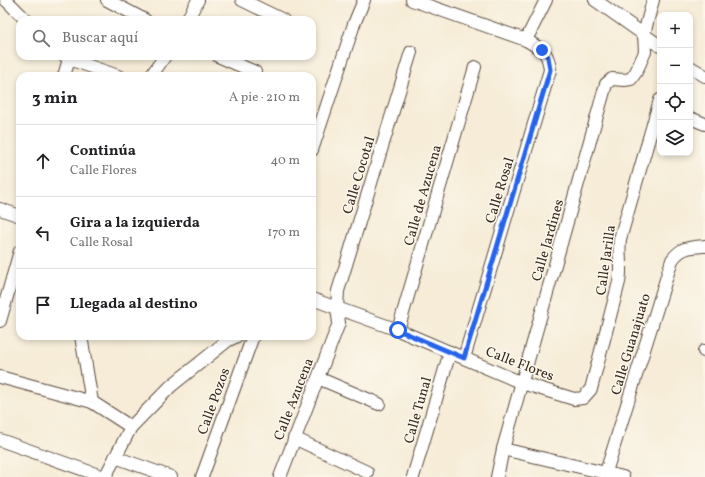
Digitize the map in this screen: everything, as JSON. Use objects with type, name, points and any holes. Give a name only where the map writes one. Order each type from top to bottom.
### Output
[{"type":"street","points":[[6,0],[22,16]]},
{"type":"street","points":[[107,0],[137,16]]},
{"type":"street","points":[[189,16],[198,0]]},
{"type":"street","points":[[242,0],[275,16]]},
{"type":"street","points":[[316,138],[339,67],[364,0]]},
{"type":"street","name":"Calle Rosal","points":[[412,0],[526,40],[542,50],[548,57],[550,70],[464,358]]},
{"type":"street","points":[[526,40],[546,0]]},
{"type":"street","points":[[595,0],[657,44]]},
{"type":"street","points":[[644,34],[653,0]]},
{"type":"street","name":"Calle Jardines","points":[[497,477],[503,450],[606,84],[612,78],[624,80],[631,79],[636,72],[645,52],[644,34]]},
{"type":"street","name":"Calle Cocotal","points":[[337,308],[338,291],[411,52]]},
{"type":"street","points":[[65,72],[67,60]]},
{"type":"street","points":[[73,60],[107,72]]},
{"type":"street","points":[[154,72],[162,60]]},
{"type":"street","points":[[227,60],[255,72]]},
{"type":"street","name":"Calle de Azucena","points":[[398,330],[476,68]]},
{"type":"street","points":[[693,69],[705,76]]},
{"type":"street","name":"Calle Jarilla","points":[[583,398],[591,389],[620,282],[621,272],[618,251],[620,239],[657,114]]},
{"type":"street","points":[[693,119],[705,124]]},
{"type":"street","points":[[0,209],[16,215]]},
{"type":"street","name":"Calle Guanajuato","points":[[606,472],[672,260],[678,252],[692,247],[705,246]]},
{"type":"street","points":[[0,321],[3,295],[16,261]]},
{"type":"street","name":"Calle Flores","points":[[316,300],[398,330],[522,383],[574,399],[583,398]]},
{"type":"street","name":"Calle Azucena","points":[[280,477],[339,323],[337,308]]},
{"type":"street","points":[[81,340],[92,402]]},
{"type":"street","points":[[0,440],[105,477],[131,427],[171,386],[229,340]]},
{"type":"street","name":"Calle Pozos","points":[[202,477],[252,340]]},
{"type":"street","name":"Calle Tunal","points":[[413,477],[450,352]]},
{"type":"street","points":[[0,377],[92,402],[131,427]]},
{"type":"street","points":[[318,378],[379,404]]},
{"type":"street","points":[[294,438],[367,472]]},
{"type":"street","points":[[503,450],[623,477]]},
{"type":"street","points":[[116,457],[171,477]]},
{"type":"route","points":[[398,330],[464,358],[550,70],[548,57],[542,50]]}]
